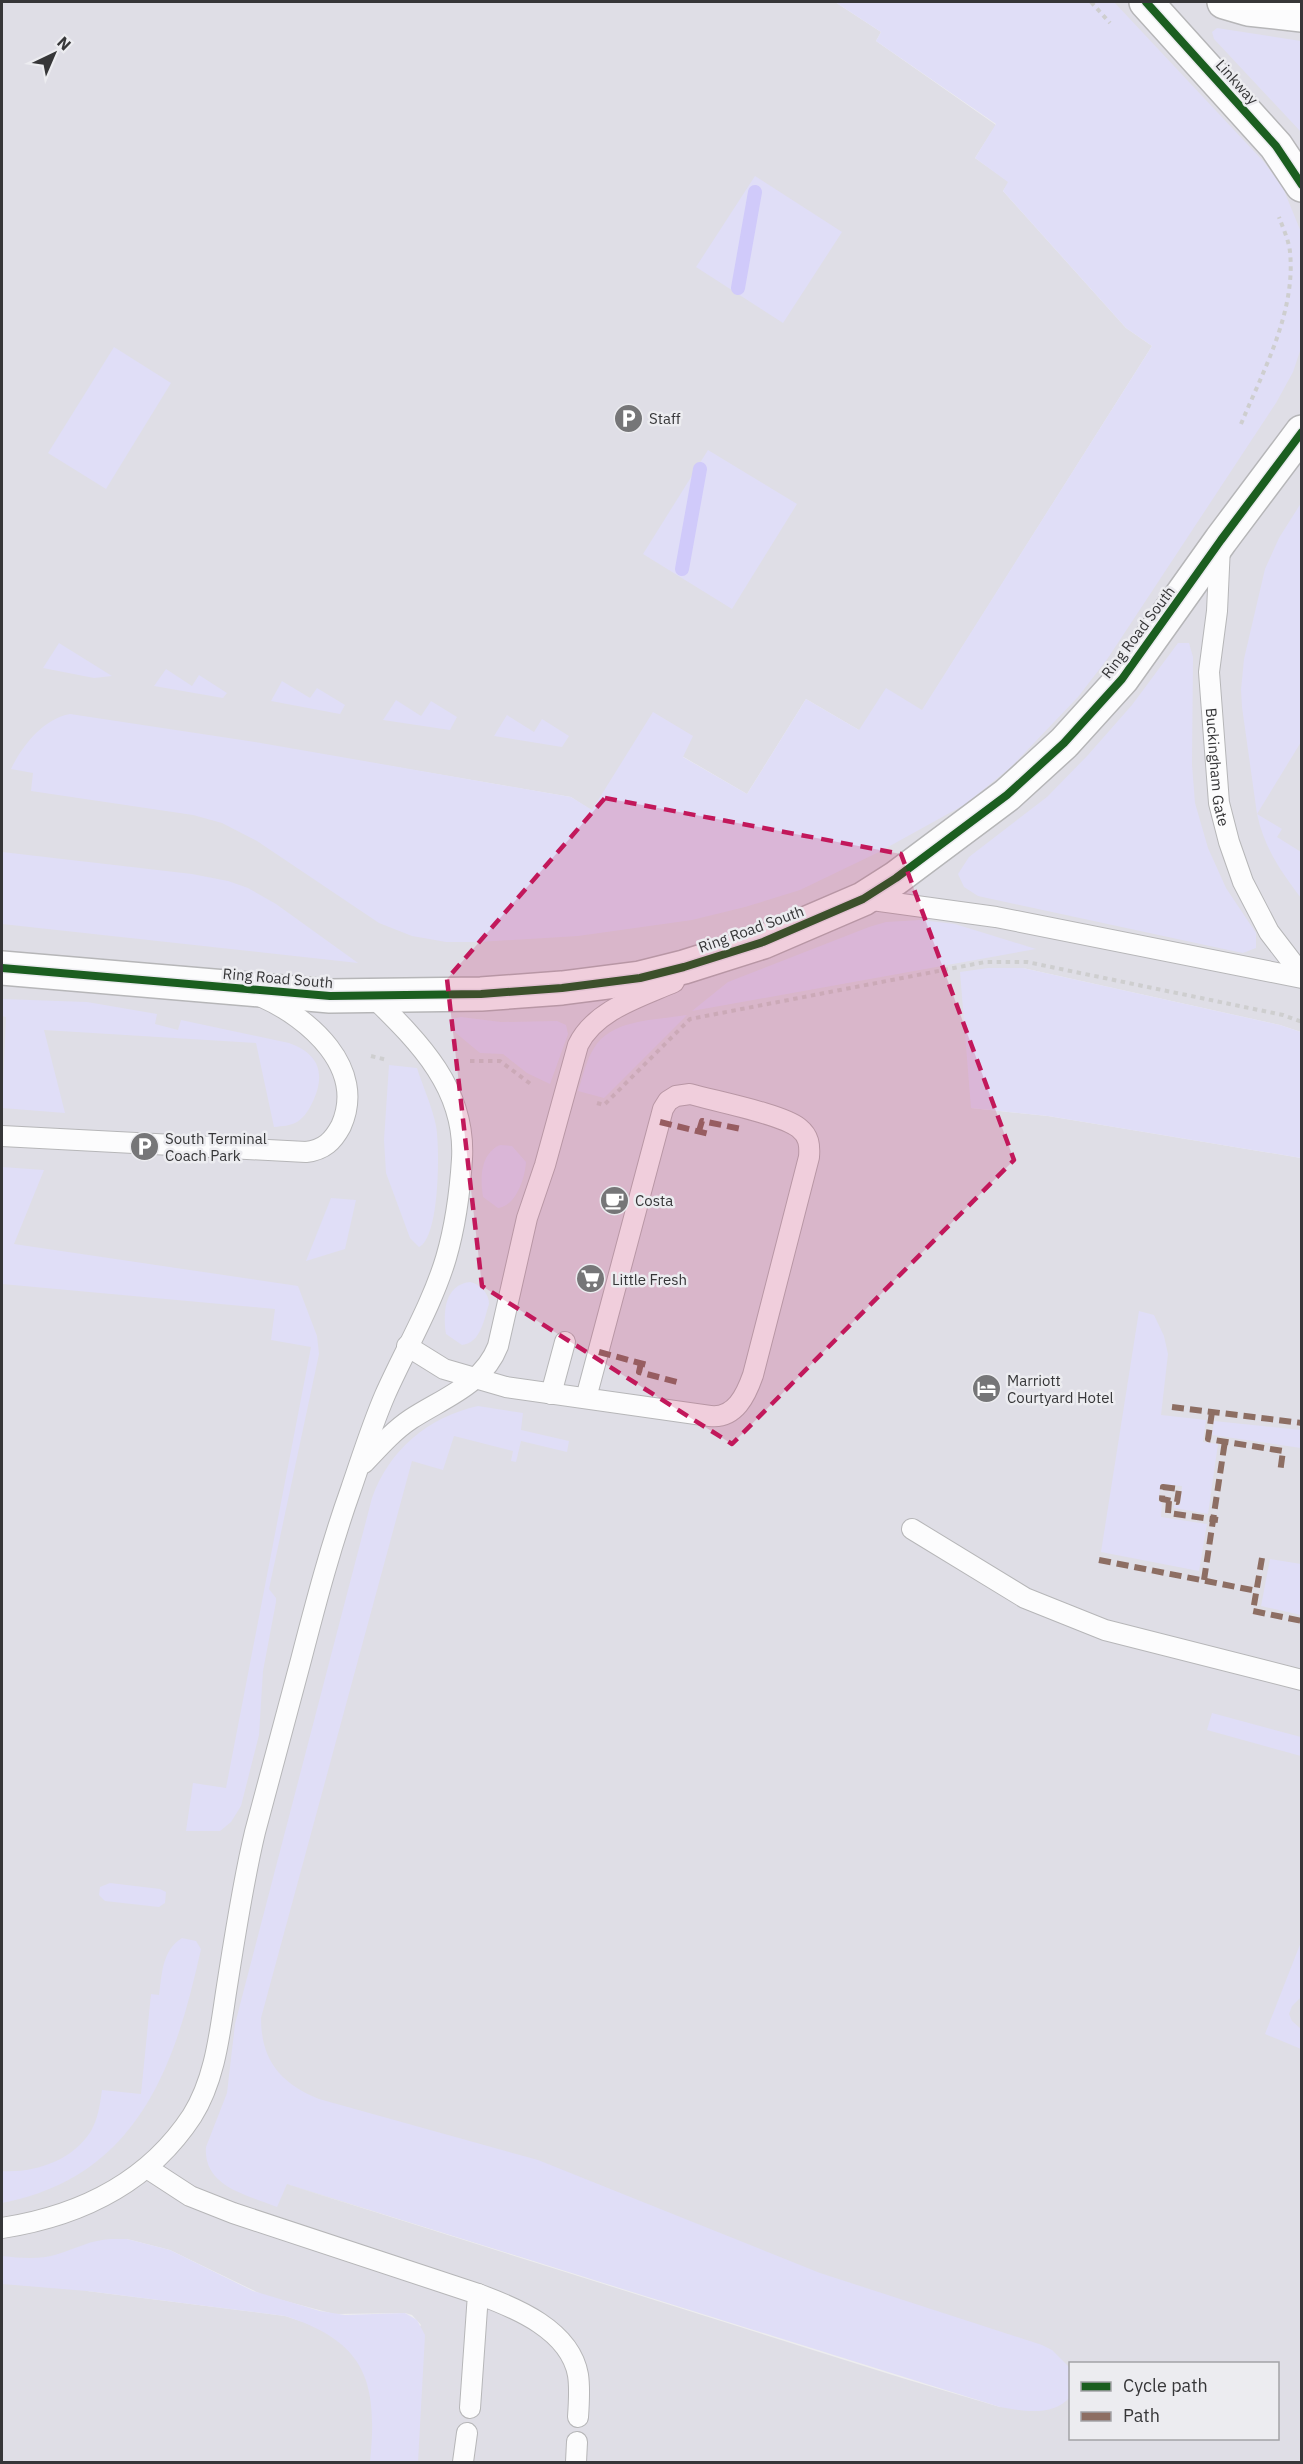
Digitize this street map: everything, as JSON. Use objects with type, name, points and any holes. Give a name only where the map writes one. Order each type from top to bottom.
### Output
[{"type":"street","name":"Linkway","points":[[1146,2],[1276,146],[1302,185]]},
{"type":"street","points":[[1224,2],[1248,9],[1302,15]]},
{"type":"street","name":"Ring Road South","points":[[2,968],[330,996],[481,994],[604,984],[684,968],[763,942],[863,899],[896,878],[1007,795],[1064,743],[1122,679],[1168,618],[1221,540],[1302,432]]},
{"type":"lane","points":[[1276,146],[1302,170]]},
{"type":"lane","name":"Buckingham Gate","points":[[1221,540],[1217,610],[1209,672],[1219,803],[1228,842],[1243,882],[1269,932],[1302,977]]},
{"type":"lane","name":"Buckingham Gate","points":[[863,899],[996,917],[1302,977]]},
{"type":"lane","points":[[358,1469],[395,1431],[474,1379],[488,1366],[498,1346],[527,1218],[545,1165],[581,1038],[598,1020],[624,1004],[763,942]]},
{"type":"lane","points":[[2,1136],[306,1152],[328,1145],[334,1139],[343,1120],[347,1099],[344,1077],[335,1056],[328,1045],[300,1019],[277,1004],[246,989]]},
{"type":"lane","points":[[2,2228],[62,2215],[95,2202],[121,2187],[147,2168],[191,2118],[208,2083],[217,2045],[254,1836],[334,1535],[384,1399],[446,1258],[458,1194],[462,1134],[457,1108],[445,1083],[423,1048],[373,997]]},
{"type":"lane","points":[[407,1346],[444,1369],[506,1388],[717,1417],[726,1414],[743,1399],[753,1376],[809,1157],[808,1140],[798,1127],[779,1119],[690,1094],[676,1096],[668,1101],[663,1109],[648,1162],[586,1398]]},
{"type":"lane","points":[[551,1394],[566,1342]]},
{"type":"lane","points":[[912,1529],[1025,1598],[1095,1626],[1125,1636],[1302,1680]]},
{"type":"lane","points":[[147,2168],[190,2196],[233,2213],[478,2294],[537,2322],[565,2346],[578,2374],[578,2416]]},
{"type":"lane","points":[[470,2408],[478,2294]]},
{"type":"lane","points":[[463,2463],[467,2433]]},
{"type":"lane","points":[[576,2463],[578,2442]]},
{"type":"path","points":[[1091,2],[1112,25]]},
{"type":"path","points":[[1241,424],[1278,333],[1290,286],[1290,250],[1276,209]]},
{"type":"highlighted area","points":[[605,798],[901,854],[1014,1160],[732,1444],[482,1286],[447,979]]},
{"type":"shaded area","points":[[2,2],[835,2],[881,32],[876,41],[996,125],[975,158],[1009,182],[1003,191],[1126,328],[1152,346],[922,711],[859,730],[806,699],[747,794],[682,756],[592,811],[571,797],[255,743],[767,875],[1227,398],[1053,2],[1301,2],[1301,1032],[1280,1025],[1023,968],[971,1108],[1048,1116],[1301,1158],[1301,2462],[2,2462]],"holes":[[[286,2184],[1010,2407],[1000,2407],[902,2378]],[[127,2239],[170,2250],[263,2295],[334,2314],[405,2313],[412,2315],[421,2325],[400,2353],[285,2316],[87,2291]]]},
{"type":"shaded area","points":[[835,2],[1114,2],[1264,162],[1283,188],[1301,232],[1301,348],[1293,372],[1276,403],[1108,658],[1078,697],[1010,768],[964,805],[879,852],[800,890],[692,920],[578,936],[479,942],[446,942],[412,936],[379,923],[257,841],[222,823],[193,815],[31,791],[33,773],[11,769],[21,751],[34,735],[51,721],[70,714],[255,742],[571,797],[592,810],[653,712],[693,736],[683,757],[747,794],[806,699],[859,730],[886,688],[922,710],[1152,346],[1126,328],[1003,191],[1008,182],[975,158],[996,124],[876,41],[881,32]]},
{"type":"shaded area","points":[[1217,28],[1301,41],[1301,132],[1214,39],[1212,32]]},
{"type":"shaded area","points":[[755,176],[842,232],[783,323],[696,267]]},
{"type":"shaded area","points":[[114,347],[171,383],[106,489],[48,453]]},
{"type":"shaded area","points":[[708,450],[797,504],[732,609],[643,554]]},
{"type":"shaded area","points":[[1301,503],[1301,742],[1257,814],[1242,707],[1244,659],[1265,569],[1279,538]]},
{"type":"shaded area","points":[[59,643],[112,676],[94,678],[43,668]]},
{"type":"shaded area","points":[[1178,643],[1189,643],[1193,657],[1192,765],[1195,803],[1208,848],[1226,888],[1256,933],[1256,948],[1243,953],[1219,948],[978,896],[964,887],[958,874],[969,857],[1047,797],[1132,705]]},
{"type":"shaded area","points":[[166,669],[192,686],[199,675],[227,693],[223,698],[154,686]]},
{"type":"shaded area","points":[[282,681],[310,698],[317,688],[345,705],[340,714],[271,701]]},
{"type":"shaded area","points":[[396,700],[421,716],[431,701],[457,717],[450,730],[383,720]]},
{"type":"shaded area","points":[[507,715],[534,732],[542,719],[569,736],[562,747],[494,736]]},
{"type":"shaded area","points":[[1257,814],[1282,829],[1277,837],[1301,852],[1301,898],[1274,859]]},
{"type":"shaded area","points":[[2,852],[192,874],[228,881],[248,888],[276,904],[358,963],[2,924]]},
{"type":"shaded area","points":[[921,920],[955,924],[1036,949],[692,1011],[728,982],[869,927],[886,922]]},
{"type":"shaded area","points":[[988,968],[1023,968],[1280,1025],[1301,1032],[1301,1158],[1048,1116],[971,1108],[960,972]]},
{"type":"shaded area","points":[[2,999],[87,1002],[157,1014],[155,1024],[178,1030],[181,1020],[289,1043],[306,1052],[316,1064],[319,1072],[318,1089],[309,1109],[300,1120],[274,1127],[256,1043],[44,1030],[65,1113],[2,1108],[6,1017],[2,1016]]},
{"type":"shaded area","points":[[687,1015],[604,1098],[578,1091],[591,1053],[602,1038],[611,1031],[636,1022]]},
{"type":"shaded area","points":[[461,1017],[501,1022],[557,1021],[566,1025],[568,1034],[550,1084],[527,1073],[503,1054],[480,1053],[450,1028],[449,1022],[452,1019]]},
{"type":"shaded area","points":[[389,1065],[417,1068],[436,1126],[438,1171],[435,1210],[426,1240],[419,1247],[410,1238],[386,1173],[384,1140]]},
{"type":"shaded area","points":[[500,1145],[512,1146],[526,1162],[524,1176],[515,1197],[498,1208],[483,1197],[482,1175],[488,1154]]},
{"type":"shaded area","points":[[2,1167],[44,1170],[14,1244],[298,1286],[317,1336],[319,1354],[269,1589],[276,1598],[276,1602],[263,1671],[259,1735],[241,1806],[231,1822],[220,1831],[186,1831],[193,1783],[226,1788],[311,1347],[271,1340],[275,1309],[2,1284]]},
{"type":"shaded area","points":[[331,1198],[356,1200],[345,1249],[306,1261]]},
{"type":"shaded area","points":[[470,1282],[483,1290],[489,1304],[478,1335],[474,1340],[462,1345],[446,1334],[445,1309],[450,1294],[455,1288]]},
{"type":"shaded area","points":[[1139,1311],[1154,1315],[1164,1336],[1168,1354],[1161,1415],[1206,1420],[1203,1442],[1218,1444],[1208,1514],[1174,1508],[1174,1505],[1180,1505],[1182,1486],[1161,1484],[1158,1501],[1162,1503],[1161,1517],[1207,1524],[1199,1571],[1101,1552]]},
{"type":"shaded area","points":[[478,1406],[523,1413],[521,1430],[569,1441],[567,1452],[521,1441],[516,1462],[511,1461],[513,1451],[454,1436],[443,1470],[412,1461],[261,2018],[262,2033],[269,2058],[275,2068],[293,2086],[319,2099],[538,2160],[820,2273],[1042,2345],[1052,2350],[1069,2367],[1069,2398],[1055,2408],[1037,2411],[1000,2407],[287,2184],[277,2207],[229,2188],[212,2172],[207,2161],[206,2147],[227,2093],[235,2024],[372,1498],[389,1465],[413,1438],[427,1427],[460,1411]]},
{"type":"shaded area","points":[[1214,1421],[1301,1430],[1301,1448],[1212,1435]]},
{"type":"shaded area","points":[[1270,1559],[1301,1564],[1301,1615],[1261,1606]]},
{"type":"shaded area","points":[[1212,1713],[1301,1737],[1301,1756],[1207,1730]]},
{"type":"shaded area","points":[[110,1883],[160,1889],[166,1892],[165,1903],[159,1907],[105,1901],[99,1895],[100,1887]]},
{"type":"shaded area","points":[[182,1938],[196,1941],[201,1949],[191,1993],[162,2075],[142,2111],[117,2143],[86,2169],[48,2190],[2,2203],[2,2171],[40,2167],[74,2150],[91,2131],[102,2090],[141,2094],[151,1994],[159,1995],[162,1971],[167,1956],[175,1943]]},
{"type":"shaded area","points":[[1301,1942],[1301,1997],[1292,2006],[1289,2014],[1292,2021],[1301,2029],[1301,2049],[1265,2034]]},
{"type":"shaded area","points":[[111,2239],[127,2239],[170,2250],[253,2291],[320,2311],[345,2315],[405,2313],[417,2320],[425,2335],[418,2462],[370,2462],[372,2410],[368,2388],[361,2369],[350,2353],[334,2339],[313,2326],[285,2316],[87,2291],[2,2284],[2,2256],[44,2257]]},
{"type":"waterway","points":[[738,288],[755,192]]},
{"type":"waterway","points":[[682,569],[700,469]]},
{"type":"marked path","points":[[699,1131],[702,1121],[741,1129]]},
{"type":"marked path","points":[[660,1122],[709,1134]]},
{"type":"marked path","points":[[599,1352],[651,1366]]},
{"type":"marked path","points":[[641,1363],[639,1372],[681,1383]]},
{"type":"marked path","points":[[1172,1407],[1302,1423]]},
{"type":"marked path","points":[[1212,1412],[1208,1439],[1283,1451],[1280,1473]]},
{"type":"marked path","points":[[1204,1580],[1225,1441]]},
{"type":"marked path","points":[[1163,1487],[1179,1489],[1177,1502],[1162,1499],[1163,1487]]},
{"type":"marked path","points":[[1169,1501],[1168,1513],[1218,1520]]},
{"type":"marked path","points":[[1262,1558],[1253,1611],[1302,1621]]},
{"type":"marked path","points":[[1099,1560],[1257,1591]]},
{"type":"cycle path","points":[[1146,2],[1276,146],[1302,185]]},
{"type":"cycle path","points":[[2,968],[330,996],[481,994],[562,988],[640,978],[684,967],[763,942],[863,899],[896,878],[1007,795],[1064,743],[1122,679],[1221,540],[1302,432]]},
{"type":"place","name":"Staff","points":[[628,418]]},
{"type":"place","name":"South Terminal Coach Park","points":[[144,1147]]},
{"type":"place","name":"Costa","points":[[614,1200]]},
{"type":"place","name":"Little Fresh","points":[[591,1279]]},
{"type":"place","name":"Marriott Courtyard Hotel","points":[[986,1389]]}]
